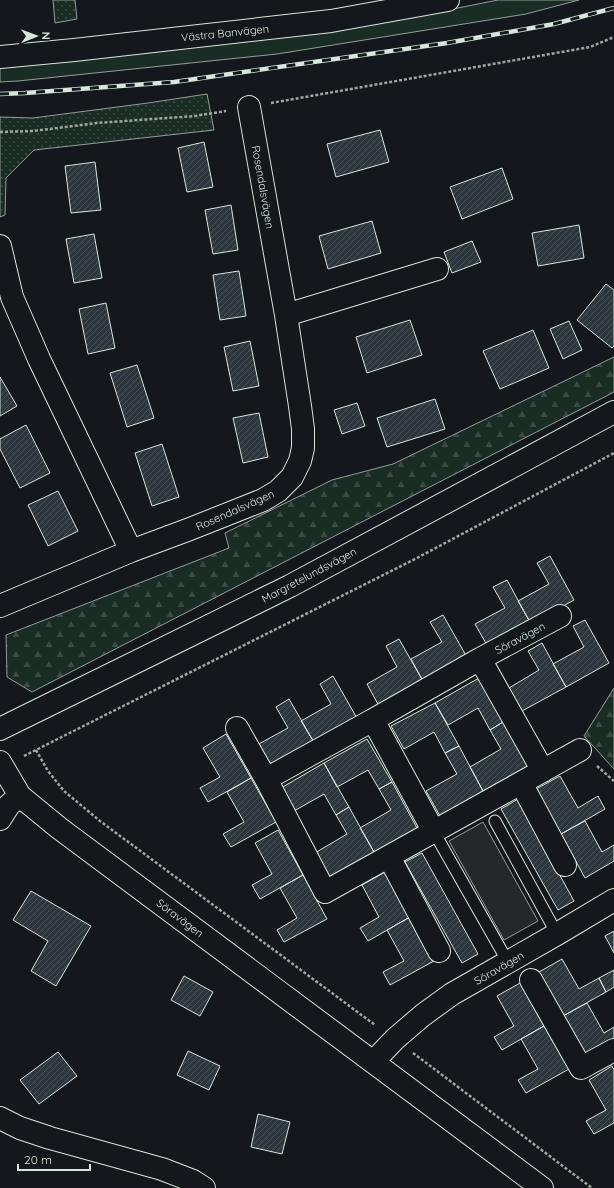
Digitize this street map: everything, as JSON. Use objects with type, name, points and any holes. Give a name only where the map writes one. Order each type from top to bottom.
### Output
[{"type":"street","name":"Västra Banvägen","points":[[0,57],[331,21],[448,0]]},
{"type":"street","name":"Rosendalsvägen","points":[[0,606],[131,551],[263,500],[278,491],[292,476],[300,461],[303,448],[303,429],[286,316],[249,107]]},
{"type":"street","points":[[0,246],[12,297],[39,359],[131,551]]},
{"type":"street","points":[[286,316],[437,269]]},
{"type":"street","name":"Margretelundsvägen","points":[[0,729],[290,586],[614,412]]},
{"type":"street","name":"Söravägen","points":[[266,779],[560,616]]},
{"type":"street","points":[[480,659],[543,771]]},
{"type":"street","points":[[373,720],[434,832]]},
{"type":"street","points":[[237,728],[266,779],[325,892],[580,750]]},
{"type":"street","name":"Söravägen","points":[[1,764],[20,796],[59,828],[542,1188]]},
{"type":"street","points":[[521,783],[566,865]]},
{"type":"street","points":[[0,819],[9,805],[20,796]]},
{"type":"street","points":[[389,856],[439,951]]},
{"type":"street","name":"Söravägen","points":[[373,1062],[395,1039],[422,1015],[452,994],[558,934],[614,900]]},
{"type":"street","points":[[531,980],[581,1068],[614,1050]]},
{"type":"street","points":[[0,1118],[20,1128],[50,1138],[162,1169],[193,1181],[204,1188]]},
{"type":"lane","points":[[495,821],[558,934]]},
{"type":"lane","points":[[434,832],[508,962]]},
{"type":"path","points":[[0,132],[33,131],[194,116],[590,47],[614,38]]},
{"type":"path","points":[[1,764],[36,750],[417,558],[614,453]]},
{"type":"path","points":[[36,750],[48,771],[64,791],[100,821],[395,1039],[592,1188]]},
{"type":"green space","points":[[53,0],[75,0],[77,19],[55,23]]},
{"type":"green space","points":[[498,0],[579,0],[526,14],[277,54],[0,82],[0,68],[60,62],[433,13]]},
{"type":"green space","points":[[207,94],[214,130],[34,150],[6,178],[5,215],[0,217],[0,117],[33,118]]},
{"type":"green space","points":[[614,357],[614,392],[32,692],[7,677],[6,635],[229,548],[225,533],[332,480],[393,464]]},
{"type":"green space","points":[[614,688],[614,769],[584,736]]},
{"type":"shaded area","points":[[483,822],[538,921],[504,940],[449,841]]},
{"type":"building","points":[[380,130],[389,162],[336,177],[327,144]]},
{"type":"building","points":[[204,142],[213,187],[187,192],[178,148]]},
{"type":"building","points":[[95,162],[101,210],[71,213],[65,166]]},
{"type":"building","points":[[502,168],[513,199],[462,219],[450,187]]},
{"type":"building","points":[[231,205],[238,250],[213,254],[205,210]]},
{"type":"building","points":[[372,221],[381,253],[328,269],[319,236]]},
{"type":"building","points":[[579,225],[584,258],[538,266],[532,233]]},
{"type":"building","points":[[94,234],[102,278],[74,283],[66,239]]},
{"type":"building","points":[[472,241],[481,262],[452,273],[444,252]]},
{"type":"building","points":[[239,271],[246,316],[220,320],[213,275]]},
{"type":"building","points":[[606,284],[614,290],[614,346],[612,348],[577,320]]},
{"type":"building","points":[[106,303],[115,348],[88,354],[79,309]]},
{"type":"building","points":[[410,320],[422,355],[367,373],[356,337]]},
{"type":"building","points":[[569,321],[582,350],[563,359],[550,329]]},
{"type":"building","points":[[533,330],[549,368],[500,389],[483,351]]},
{"type":"building","points":[[250,341],[259,386],[233,391],[224,347]]},
{"type":"building","points":[[137,365],[154,418],[127,427],[110,373]]},
{"type":"building","points":[[0,377],[17,406],[0,416]]},
{"type":"building","points":[[435,399],[445,429],[387,447],[377,418]]},
{"type":"building","points":[[357,403],[365,426],[342,434],[334,410]]},
{"type":"building","points":[[259,413],[268,457],[243,463],[233,418]]},
{"type":"building","points":[[26,425],[50,473],[20,488],[0,449],[0,439]]},
{"type":"building","points":[[162,444],[179,497],[152,506],[135,453]]},
{"type":"building","points":[[58,491],[78,531],[48,546],[28,505]]},
{"type":"building","points":[[550,556],[574,600],[531,624],[518,601],[549,584],[537,563]]},
{"type":"building","points":[[507,580],[531,624],[488,647],[475,624],[505,608],[493,587]]},
{"type":"building","points":[[443,615],[468,659],[424,683],[411,659],[442,642],[430,622]]},
{"type":"building","points":[[585,620],[609,663],[566,687],[553,664],[584,647],[573,626]]},
{"type":"building","points":[[399,639],[424,683],[380,708],[367,684],[397,667],[386,646]]},
{"type":"building","points":[[542,643],[566,687],[522,711],[509,688],[539,670],[528,651]]},
{"type":"building","points":[[333,676],[358,720],[315,744],[301,721],[331,704],[320,684]]},
{"type":"building","points":[[479,678],[503,722],[490,730],[478,708],[448,725],[435,703]]},
{"type":"building","points":[[289,699],[315,744],[271,769],[257,745],[288,728],[276,707]]},
{"type":"building","points":[[435,703],[459,746],[445,753],[434,732],[404,749],[391,726]]},
{"type":"building","points":[[503,722],[528,766],[483,791],[470,767],[501,749],[490,730]]},
{"type":"building","points":[[226,734],[251,778],[208,802],[200,788],[220,777],[203,748]]},
{"type":"building","points":[[367,739],[392,782],[379,789],[368,770],[337,787],[324,763]]},
{"type":"building","points":[[459,746],[483,791],[440,816],[426,791],[457,774],[445,753]]},
{"type":"building","points":[[324,763],[349,807],[336,815],[324,794],[294,811],[281,788]]},
{"type":"building","points":[[560,776],[578,808],[598,796],[605,809],[561,834],[536,789]]},
{"type":"building","points":[[251,778],[276,822],[231,847],[223,834],[244,822],[227,792]]},
{"type":"building","points":[[392,782],[417,828],[374,852],[360,828],[391,810],[379,789]]},
{"type":"building","points":[[518,799],[574,901],[558,910],[501,809]]},
{"type":"building","points":[[349,807],[374,852],[329,877],[315,853],[347,834],[336,815]]},
{"type":"building","points":[[585,821],[602,852],[614,845],[614,861],[585,878],[561,834]]},
{"type":"building","points":[[278,830],[303,875],[260,899],[252,885],[272,874],[255,843]]},
{"type":"building","points":[[422,853],[478,954],[462,963],[405,862]]},
{"type":"building","points":[[385,872],[410,917],[368,941],[360,928],[379,917],[362,885]]},
{"type":"building","points":[[303,875],[327,919],[284,942],[277,930],[297,918],[280,888]]},
{"type":"building","points":[[31,891],[91,926],[56,986],[31,971],[48,941],[13,920]]},
{"type":"building","points":[[410,917],[434,961],[390,985],[383,972],[404,961],[387,930]]},
{"type":"building","points":[[614,931],[614,953],[605,936]]},
{"type":"building","points":[[562,959],[579,989],[599,978],[606,992],[563,1016],[539,972]]},
{"type":"building","points":[[614,970],[614,987],[606,992],[599,978]]},
{"type":"building","points":[[184,976],[213,992],[200,1016],[171,1000]]},
{"type":"building","points":[[520,983],[544,1026],[502,1050],[494,1037],[514,1026],[497,996]]},
{"type":"building","points":[[587,1003],[604,1033],[614,1027],[614,1044],[588,1059],[563,1016]]},
{"type":"building","points":[[544,1026],[569,1069],[526,1093],[518,1080],[538,1069],[521,1039]]},
{"type":"building","points":[[188,1051],[220,1066],[209,1090],[177,1075]]},
{"type":"building","points":[[58,1052],[77,1076],[39,1104],[20,1080]]},
{"type":"building","points":[[612,1066],[614,1070],[614,1123],[594,1134],[586,1121],[606,1110],[589,1080]]},
{"type":"building","points":[[258,1114],[290,1122],[282,1154],[251,1147]]},
{"type":"railway","points":[[0,94],[174,82],[447,43],[554,24],[614,8]]}]
